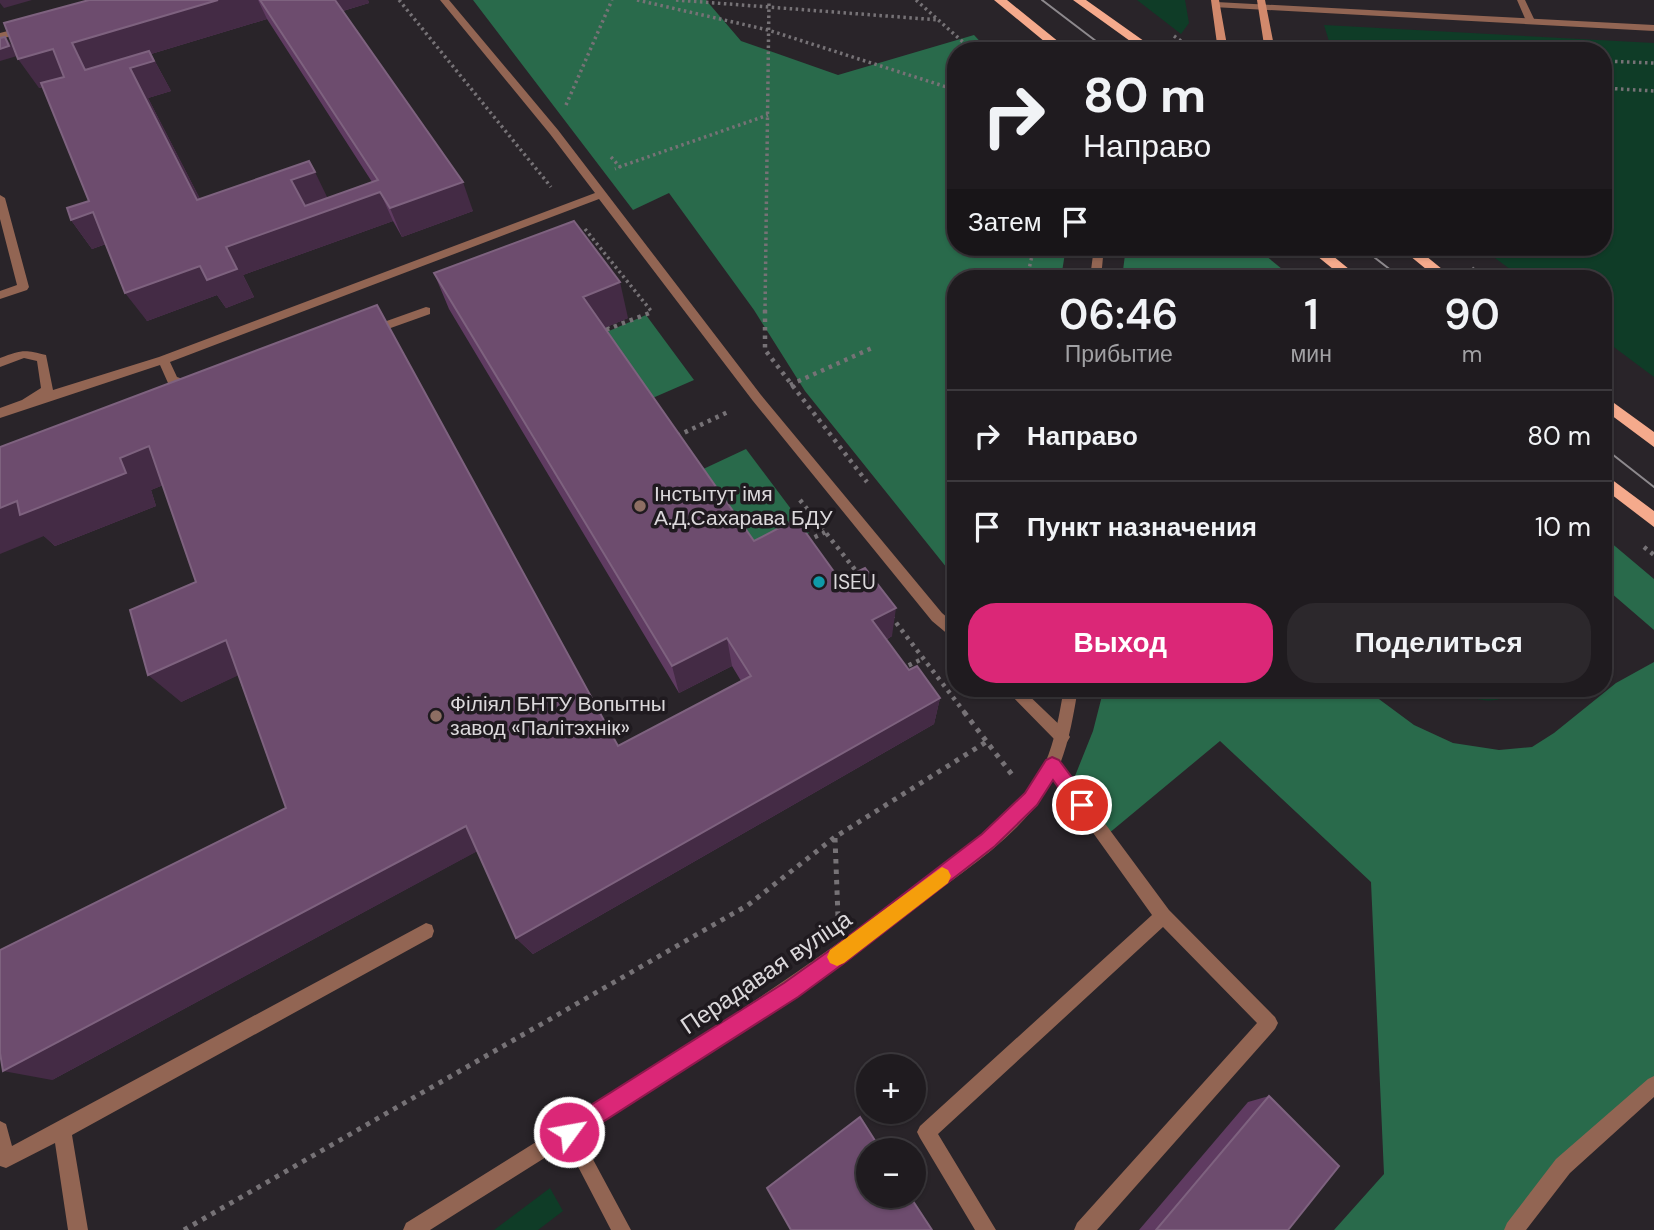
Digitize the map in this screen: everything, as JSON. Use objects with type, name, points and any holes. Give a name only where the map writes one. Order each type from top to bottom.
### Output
[{"type":"main road","points":[[1000,0],[1053,42]]},
{"type":"main road","points":[[1079,0],[1139,42]]},
{"type":"main road","points":[[1215,2],[1222,42]]},
{"type":"main road","points":[[1261,4],[1268,42]]},
{"type":"main road","points":[[1325,256],[1343,270]]},
{"type":"main road","points":[[1418,256],[1436,270]]},
{"type":"main road","points":[[1612,408],[1654,441]]},
{"type":"main road","points":[[1612,486],[1654,520]]},
{"type":"street","points":[[444,0],[554,132],[757,398],[947,626]]},
{"type":"street","points":[[1521,0],[1530,21]]},
{"type":"street","points":[[1215,2],[1654,28]]},
{"type":"street","points":[[0,36],[40,25]]},
{"type":"street","points":[[0,413],[163,360],[602,194]]},
{"type":"street","points":[[0,198],[23,287],[0,295]]},
{"type":"street","points":[[362,335],[426,311]]},
{"type":"street","points":[[0,363],[23,354],[42,358],[47,390],[26,403]]},
{"type":"street","points":[[163,360],[172,380],[198,388]]},
{"type":"street","points":[[1020,697],[1062,737]]},
{"type":"street","name":"Перадавая вуліца","points":[[413,1230],[791,990],[989,840],[1031,799],[1052,765],[1062,737],[1069,697]]},
{"type":"street","points":[[1052,765],[1163,916],[1269,1023],[1084,1230]]},
{"type":"street","points":[[986,1230],[926,1132],[1163,916]]},
{"type":"street","points":[[0,1130],[6,1159],[426,931]]},
{"type":"street","points":[[1514,1230],[1563,1166],[1654,1085]]},
{"type":"street","points":[[62,1129],[78,1230]]},
{"type":"street","points":[[569,1132],[621,1230]]},
{"type":"path","points":[[399,0],[660,322]]},
{"type":"path","points":[[554,132],[612,0]]},
{"type":"path","points":[[637,0],[768,30],[947,87]]},
{"type":"path","points":[[676,0],[939,20]]},
{"type":"path","points":[[769,0],[765,350],[790,385],[872,348]]},
{"type":"path","points":[[916,0],[962,42]]},
{"type":"path","points":[[1168,32],[1182,42]]},
{"type":"path","points":[[1194,32],[1195,42]]},
{"type":"path","points":[[1612,61],[1654,63]]},
{"type":"path","points":[[1612,89],[1654,92]]},
{"type":"path","points":[[618,168],[768,115]]},
{"type":"path","points":[[607,327],[608,329],[652,312]]},
{"type":"path","points":[[667,441],[730,411],[722,401]]},
{"type":"path","points":[[799,499],[864,582]]},
{"type":"path","points":[[801,543],[825,532]]},
{"type":"path","points":[[888,612],[947,691]]},
{"type":"path","points":[[889,675],[922,659]]},
{"type":"path","points":[[951,697],[1031,799]]},
{"type":"path","points":[[184,1230],[748,905],[835,837],[986,742]]},
{"type":"path","points":[[835,837],[840,954]]},
{"type":"green space","points":[[473,0],[706,0],[741,41],[838,75],[947,43],[947,256],[1065,256],[1062,270],[947,270],[947,568],[805,391],[754,310],[669,193],[633,210]]},
{"type":"green space","points":[[1137,0],[1185,0],[1189,23],[1181,34]]},
{"type":"green space","points":[[1324,25],[1654,43],[1654,377],[1612,346],[1612,270],[1511,270],[1492,256],[1612,256],[1612,42],[1329,42]]},
{"type":"green space","points":[[974,35],[981,42],[950,42]]},
{"type":"green space","points":[[1125,256],[1266,256],[1283,270],[1123,270]]},
{"type":"green space","points":[[646,315],[694,380],[648,400],[602,334]]},
{"type":"green space","points":[[746,449],[809,533],[759,558],[699,471]]},
{"type":"green space","points":[[1612,544],[1654,579],[1654,630],[1612,594]]},
{"type":"green space","points":[[1654,662],[1654,1085],[1514,1230],[1334,1230],[1384,1174],[1371,882],[1220,741],[1108,834],[1069,791],[1093,731],[1102,697],[1376,697],[1414,725],[1453,743],[1499,750],[1532,747],[1599,697],[1612,697],[1612,686]]},
{"type":"green space","points":[[1471,697],[1507,697],[1498,700]]},
{"type":"green space","points":[[550,1188],[563,1211],[538,1230],[494,1230]]},
{"type":"building","points":[[89,0],[218,0],[72,43],[85,70],[149,51],[154,61],[130,68],[197,200],[309,161],[315,172],[291,180],[305,206],[378,180],[260,0],[335,0],[463,182],[390,208],[380,192],[226,247],[237,269],[207,280],[200,266],[125,293],[93,212],[71,220],[67,208],[89,201],[41,83],[64,77],[53,49],[18,59],[4,23]]},
{"type":"building","points":[[5,37],[9,46],[0,49],[0,38]]},
{"type":"building","name":"Філіял БНТУ Вопытны завод «Палітэхнік»","points":[[574,221],[620,282],[583,297],[754,541],[796,519],[840,580],[865,568],[896,608],[872,620],[909,670],[917,666],[940,698],[516,938],[466,826],[3,1071],[0,1053],[0,950],[286,808],[226,640],[148,675],[130,610],[196,582],[149,446],[120,458],[126,473],[20,515],[17,501],[0,508],[0,447],[377,305],[618,746],[751,676],[727,638],[672,666],[434,273]]},
{"type":"building","points":[[1269,1096],[1339,1166],[1288,1230],[1156,1230]]},
{"type":"building","points":[[856,1120],[856,1124],[864,1124],[873,1138],[856,1138],[856,1208],[918,1208],[932,1230],[791,1230],[767,1188]]},
{"type":"tram line","points":[[1042,0],[1097,42]]},
{"type":"tram line","points":[[1373,256],[1391,270]]},
{"type":"tram line","points":[[1612,454],[1654,487]]},
{"type":"slow traffic","points":[[837,957],[942,876]]},
{"type":"place","name":"Інстытут імя А.Д.Сахарава БДУ","points":[[640,506]]},
{"type":"place","name":"ISEU","points":[[819,582]]},
{"type":"place","name":"Філіял БНТУ Вопытны завод «Палітэхнік»","points":[[436,716]]},
{"type":"route","points":[[569,1132],[791,990],[840,954],[989,840],[1031,799],[1052,765],[1082,805]]}]
